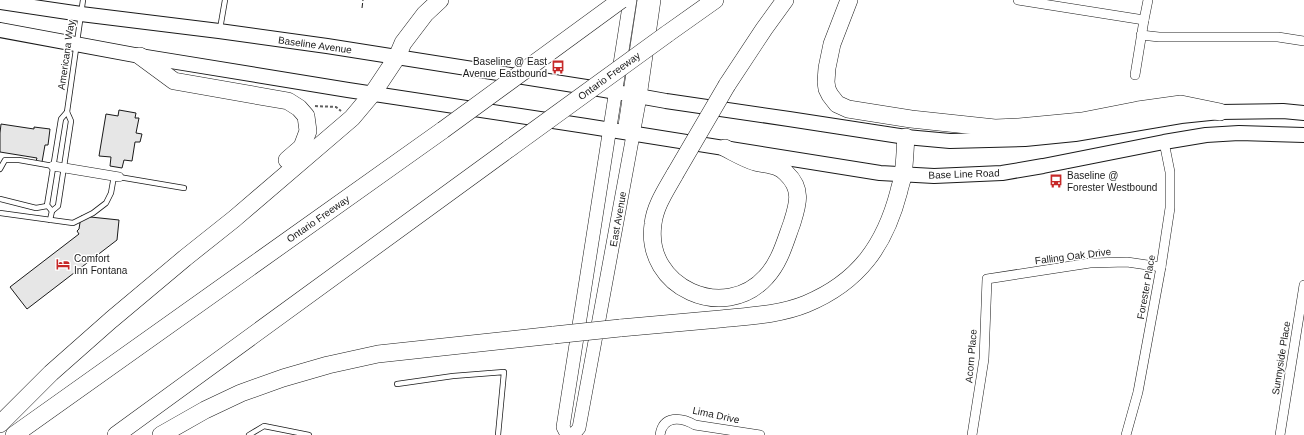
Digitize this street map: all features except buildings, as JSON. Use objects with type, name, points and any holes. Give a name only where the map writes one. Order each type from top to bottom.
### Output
[{"type":"highway","points":[[0,424],[51,373],[151,286],[218,230],[234,219],[352,118],[372,93],[397,57],[403,43],[421,20],[440,0]]},
{"type":"highway","name":"Ontario Freeway","points":[[14,435],[443,130],[621,0]]},
{"type":"highway","name":"Ontario Freeway","points":[[116,435],[715,0]]},
{"type":"highway","points":[[725,148],[755,162],[784,170],[793,181],[798,196],[797,208],[783,248],[777,262],[766,278],[758,285],[734,296],[715,298],[695,294],[680,286],[663,271],[657,261],[654,251],[652,238],[653,223],[657,208],[675,174],[727,84],[764,28],[785,0]]},
{"type":"highway","points":[[849,0],[832,44],[826,82],[830,95],[837,104],[848,109],[911,120],[995,128],[1056,124],[1181,104],[1220,112]]},
{"type":"highway","points":[[140,56],[174,81],[288,101],[299,108],[306,116],[308,131],[302,147],[228,213],[218,230]]},
{"type":"highway","points":[[161,435],[205,410],[242,393],[283,378],[328,365],[378,354],[738,317],[780,312],[806,304],[830,292],[848,279],[874,252],[886,231],[894,210],[903,175],[906,137]]},
{"type":"main road","points":[[567,435],[563,427],[614,92],[630,0]]},
{"type":"main road","points":[[634,96],[644,0]]},
{"type":"main road","points":[[634,96],[654,0]]},
{"type":"main road","name":"Baseline Avenue","points":[[0,2],[82,7],[219,31],[397,57],[634,96]]},
{"type":"main road","points":[[0,30],[140,56],[629,133]]},
{"type":"main road","points":[[634,96],[789,118],[906,137],[976,141],[1044,138],[1097,131],[1181,116],[1220,112],[1283,111],[1304,113]]},
{"type":"main road","name":"East Avenue","points":[[573,435],[579,428],[634,96]]},
{"type":"main road","name":"Base Line Road","points":[[629,133],[880,173],[958,176],[1002,173],[1206,135],[1240,133],[1304,135]]},
{"type":"street","points":[[1018,0],[1144,20]]},
{"type":"street","points":[[1135,75],[1148,0]]},
{"type":"street","points":[[1141,35],[1159,37],[1278,37],[1304,41]]},
{"type":"street","name":"Forester Place","points":[[1126,435],[1138,392],[1162,267],[1170,208],[1170,172],[1164,142]]},
{"type":"street","points":[[53,166],[116,177]]},
{"type":"street","name":"Falling Oak Drive","points":[[987,279],[1090,263],[1127,262],[1162,267]]},
{"type":"street","name":"Acorn Place","points":[[972,435],[984,359],[987,279]]},
{"type":"street","name":"Sunnyside Place","points":[[1280,435],[1304,285]]},
{"type":"street","name":"Lima Drive","points":[[660,435],[662,426],[667,421],[683,420],[695,425],[760,435]]},
{"type":"lane","points":[[219,31],[225,0]]},
{"type":"lane","name":"Americana Way","points":[[47,206],[62,119],[67,112],[82,7]]},
{"type":"lane","name":"Americana Way","points":[[50,220],[52,211],[58,206],[71,121],[67,112]]},
{"type":"lane","points":[[0,170],[5,160],[19,160],[53,166]]},
{"type":"lane","points":[[0,213],[73,223],[93,213],[106,203],[116,177],[184,188]]},
{"type":"lane","points":[[0,199],[36,208],[47,206],[52,211]]},
{"type":"lane","points":[[397,384],[453,376],[504,372],[498,435]]},
{"type":"lane","points":[[249,435],[264,426],[309,435]]},
{"type":"path","points":[[313,106],[336,107],[342,112]]},
{"type":"fence","points":[[362,8],[363,0]]},
{"type":"place","name":"Baseline @ East Avenue Eastbound","points":[[558,67]]},
{"type":"place","name":"Baseline @ Forester Westbound","points":[[1056,181]]},
{"type":"place","name":"Comfort Inn Fontana","points":[[63,264]]}]
